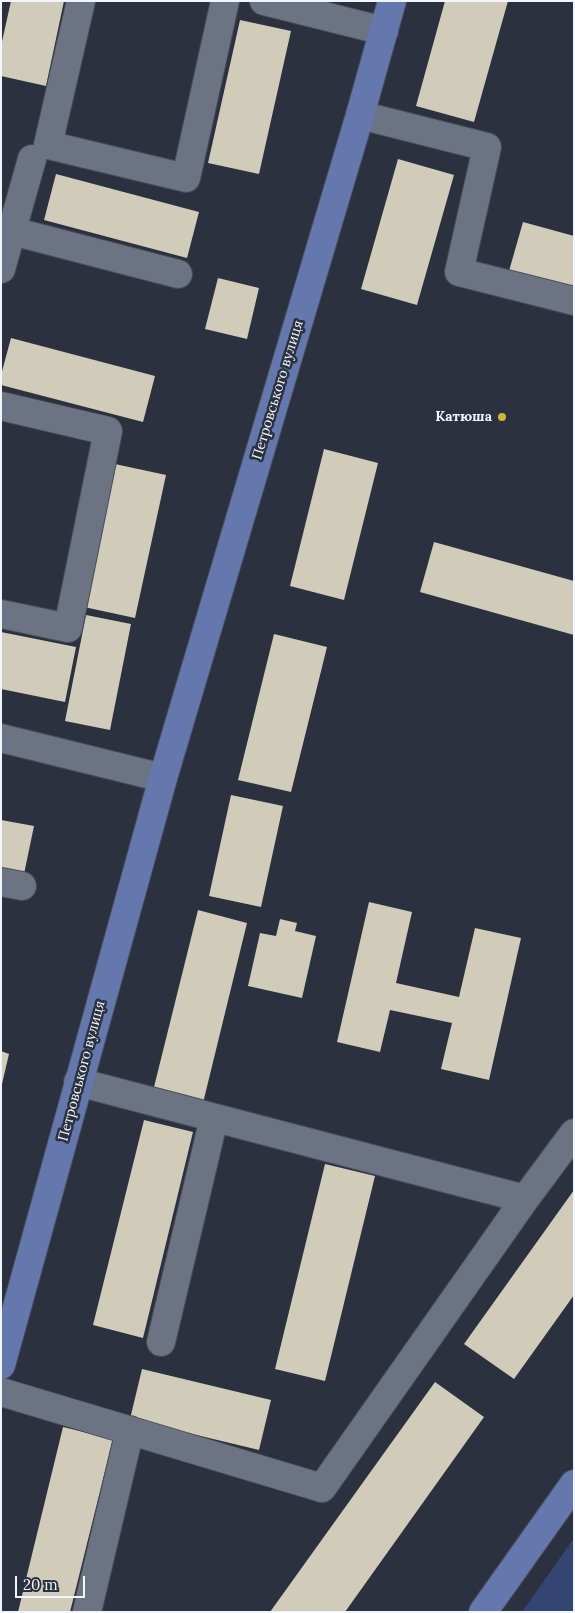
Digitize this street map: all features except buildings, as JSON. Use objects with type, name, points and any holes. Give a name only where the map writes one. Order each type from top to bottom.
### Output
[{"type":"main road","name":"Петровського вулиця","points":[[1,1365],[163,778],[360,115],[392,1]]},
{"type":"main road","points":[[483,1612],[574,1484]]},
{"type":"street","points":[[81,1],[48,144],[186,178],[225,1]]},
{"type":"street","points":[[264,1],[384,31]]},
{"type":"street","points":[[360,115],[487,147],[459,272],[574,301]]},
{"type":"street","points":[[1,269],[32,159]]},
{"type":"street","points":[[12,231],[178,274]]},
{"type":"street","points":[[1,406],[108,431],[68,628],[1,614]]},
{"type":"street","points":[[1,738],[163,778]]},
{"type":"street","points":[[78,1082],[525,1199]]},
{"type":"street","points":[[161,1342],[214,1118]]},
{"type":"street","points":[[1,1392],[322,1488],[525,1199],[574,1133]]},
{"type":"street","points":[[87,1612],[130,1430]]},
{"type":"shaded area","points":[[574,1538],[574,1612],[522,1612]]},
{"type":"place","name":"Катюша","points":[[502,417]]}]
